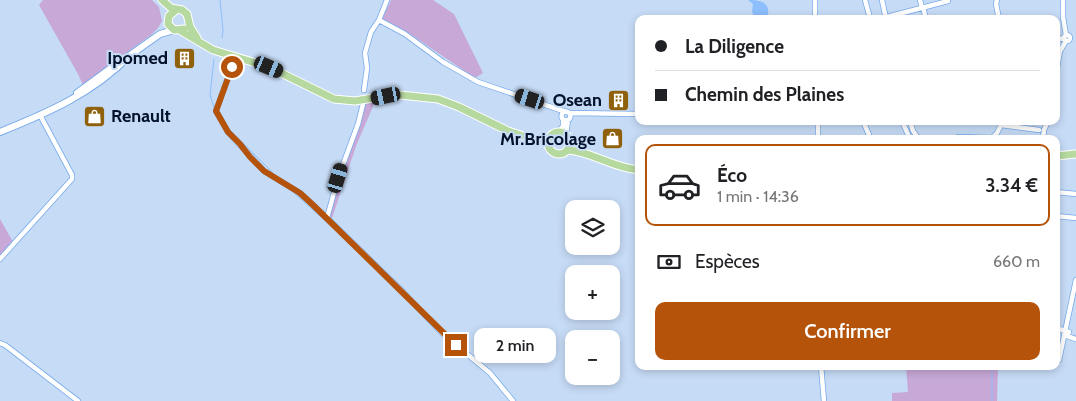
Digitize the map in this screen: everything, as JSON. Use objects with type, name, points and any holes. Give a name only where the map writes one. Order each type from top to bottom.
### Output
[{"type":"main road","points":[[155,0],[165,9],[170,26],[212,50],[282,73],[334,99],[349,102],[400,95],[438,99],[508,131],[530,138],[549,141]]},
{"type":"main road","points":[[162,0],[168,6],[176,10],[182,10],[187,14],[189,23],[201,42]]},
{"type":"main road","points":[[160,34],[168,18],[176,10]]},
{"type":"main road","points":[[0,132],[40,115],[90,90],[129,56],[160,34],[187,27],[189,23]]},
{"type":"main road","points":[[549,141],[558,132],[586,154]]},
{"type":"main road","points":[[567,150],[568,138]]},
{"type":"main road","points":[[549,141],[551,151],[556,154],[561,154],[567,150],[586,154],[614,165],[635,169]]},
{"type":"main road","points":[[1060,157],[1076,156]]},
{"type":"street","points":[[364,90],[367,68],[365,52],[371,32],[379,20],[387,0]]},
{"type":"street","points":[[815,0],[815,15]]},
{"type":"street","points":[[865,0],[869,15]]},
{"type":"street","points":[[882,0],[885,15]]},
{"type":"street","points":[[920,0],[925,15]]},
{"type":"street","points":[[997,0],[998,15]]},
{"type":"street","points":[[1060,51],[1069,39],[1063,17],[1063,0]]},
{"type":"street","points":[[897,15],[948,2]]},
{"type":"street","points":[[379,20],[405,34],[444,62],[478,82],[557,108],[566,116],[568,138]]},
{"type":"street","points":[[235,58],[216,111],[228,132],[264,171],[300,193],[327,218],[442,333],[494,377],[513,401]]},
{"type":"street","points":[[327,218],[344,157],[354,136],[364,100]]},
{"type":"street","points":[[566,116],[577,114],[635,114]]},
{"type":"street","points":[[0,259],[72,179],[72,175],[40,115]]},
{"type":"street","points":[[558,132],[563,126],[566,116]]},
{"type":"street","points":[[865,125],[869,135]]},
{"type":"street","points":[[911,125],[916,135]]},
{"type":"street","points":[[1012,125],[1039,130]]},
{"type":"street","points":[[910,135],[913,131]]},
{"type":"street","points":[[1060,192],[1076,194]]},
{"type":"street","points":[[1060,216],[1076,218]]},
{"type":"street","points":[[1060,352],[1074,299],[1076,280]]},
{"type":"street","points":[[1060,329],[1066,330]]},
{"type":"street","points":[[1066,330],[1069,332],[1067,336],[1076,339]]},
{"type":"street","points":[[0,343],[78,401]]},
{"type":"street","points":[[821,370],[824,401]]},
{"type":"shaded area","points":[[43,0],[152,0],[159,7],[162,21],[151,35],[83,85],[39,5]]},
{"type":"shaded area","points":[[391,0],[433,0],[454,14],[483,73],[475,78],[413,36],[382,19]]},
{"type":"shaded area","points":[[375,102],[356,146],[332,218],[326,215],[362,103]]},
{"type":"shaded area","points":[[0,219],[13,242],[0,257]]},
{"type":"shaded area","points":[[906,370],[998,370],[997,401],[892,401],[892,393],[908,392]]},
{"type":"water","points":[[748,0],[764,3],[768,9],[768,15],[754,15],[753,4]]},
{"type":"waterway","points":[[220,0],[222,38]]},
{"type":"waterway","points":[[214,59],[210,95],[215,110]]},
{"type":"waterway","points":[[228,128],[275,175]]},
{"type":"waterway","points":[[291,190],[344,238],[418,311]]},
{"type":"waterway","points":[[992,370],[992,401]]},
{"type":"place","name":"Ipomed","points":[[184,58]]},
{"type":"place","name":"Osean","points":[[618,100]]},
{"type":"place","name":"Renault","points":[[95,116]]},
{"type":"place","name":"Mr.Bricolage","points":[[612,139]]},
{"type":"route","points":[[232,67],[216,111],[228,132],[264,171],[300,193],[312,204],[456,345]]}]
